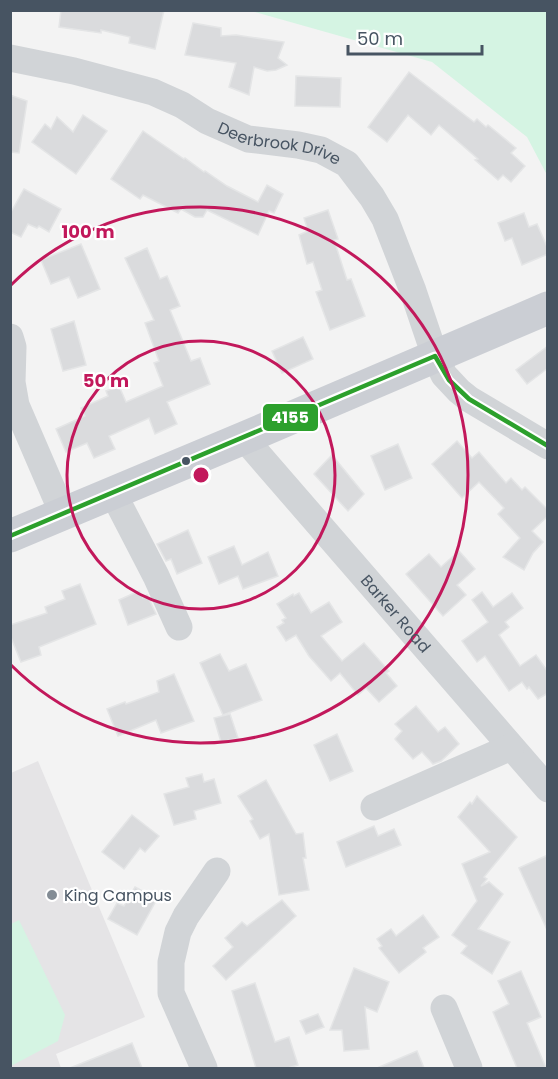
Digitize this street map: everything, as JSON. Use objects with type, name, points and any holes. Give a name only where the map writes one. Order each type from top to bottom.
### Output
[{"type":"main road","points":[[10,536],[548,308]]},
{"type":"street","name":"Deerbrook Drive","points":[[10,58],[74,71],[153,92],[248,140],[298,145],[321,150],[347,164],[372,197],[385,219],[444,375],[469,399],[548,446]]},
{"type":"street","points":[[10,337],[13,347],[12,382],[16,405],[63,514]]},
{"type":"street","name":"Barker Road","points":[[244,438],[548,789]]},
{"type":"street","points":[[113,493],[156,576],[179,627]]},
{"type":"street","points":[[374,807],[511,747]]},
{"type":"street","points":[[204,1068],[171,993],[171,962],[178,933],[186,916],[217,871]]},
{"type":"street","points":[[444,1008],[469,1068]]},
{"type":"shaded area","name":"King Campus","points":[[38,761],[145,1017],[56,1054],[61,1068],[11,1068],[11,773]]},
{"type":"green space","points":[[251,11],[547,11],[547,175],[527,137],[432,62]]},
{"type":"green space","points":[[19,920],[65,1015],[58,1041],[11,1066],[11,924]]},
{"type":"building","points":[[61,10],[164,10],[155,49],[129,43],[130,37],[101,30],[101,33],[59,27]]},
{"type":"building","points":[[193,23],[221,28],[221,36],[236,35],[284,42],[278,58],[287,65],[267,71],[254,67],[249,95],[229,87],[236,63],[185,55]]},
{"type":"building","points":[[409,72],[474,122],[477,119],[486,127],[488,125],[516,148],[511,153],[525,166],[511,182],[503,175],[498,180],[439,125],[431,135],[408,115],[387,142],[368,127]]},
{"type":"building","points":[[296,76],[341,78],[340,107],[295,106]]},
{"type":"building","points":[[10,95],[27,101],[19,153],[10,152]]},
{"type":"building","points":[[83,115],[107,131],[76,174],[32,142],[45,124],[51,129],[57,117],[73,132]]},
{"type":"building","points":[[143,131],[204,172],[258,202],[267,185],[283,194],[274,213],[269,211],[258,235],[207,210],[203,217],[195,217],[181,209],[178,213],[143,195],[140,199],[111,179]]},
{"type":"building","points":[[24,189],[61,209],[49,232],[39,226],[37,228],[28,224],[21,237],[10,232],[10,214]]},
{"type":"building","points":[[328,210],[338,239],[334,240],[347,280],[351,279],[365,316],[330,330],[316,292],[322,290],[313,262],[307,264],[299,235],[308,231],[304,218]]},
{"type":"building","points":[[524,213],[529,227],[537,224],[548,254],[522,265],[512,238],[505,241],[498,223]]},
{"type":"building","points":[[81,244],[100,289],[78,298],[69,277],[51,284],[41,260]]},
{"type":"building","points":[[147,248],[160,279],[167,276],[180,306],[170,310],[191,361],[200,358],[210,384],[167,402],[177,424],[155,434],[149,418],[109,436],[115,449],[94,458],[87,443],[66,452],[56,429],[85,416],[81,408],[108,396],[106,391],[119,386],[126,402],[163,386],[154,363],[159,361],[145,323],[154,320],[125,258]]},
{"type":"building","points":[[74,321],[86,365],[63,371],[51,329]]},
{"type":"building","points":[[303,337],[313,359],[282,373],[272,351]]},
{"type":"building","points":[[548,346],[548,368],[527,384],[516,370]]},
{"type":"building","points":[[457,441],[472,458],[479,452],[506,483],[511,478],[522,490],[525,487],[548,510],[548,516],[532,531],[543,542],[533,553],[524,570],[503,557],[520,538],[498,514],[504,508],[479,482],[462,498],[432,464]]},
{"type":"building","points":[[398,444],[412,478],[385,490],[371,456]]},
{"type":"building","points":[[332,455],[364,494],[348,511],[314,474]]},
{"type":"building","points":[[188,530],[202,563],[177,574],[171,559],[166,561],[157,544]]},
{"type":"building","points":[[234,546],[242,565],[268,552],[278,576],[243,589],[238,576],[219,584],[208,557]]},
{"type":"building","points":[[459,551],[475,569],[457,585],[466,595],[443,616],[406,574],[429,554],[441,567]]},
{"type":"building","points":[[80,584],[96,624],[39,647],[41,655],[21,662],[10,635],[10,625],[47,613],[45,607],[65,599],[62,591]]},
{"type":"building","points":[[139,591],[143,598],[147,595],[156,614],[128,625],[119,600]]},
{"type":"building","points":[[482,592],[493,607],[512,593],[523,608],[505,622],[509,627],[499,635],[520,666],[536,655],[548,672],[548,693],[538,699],[522,682],[509,691],[485,656],[477,662],[462,641],[488,622],[472,600]]},
{"type":"building","points":[[299,593],[311,613],[329,602],[342,622],[321,636],[342,661],[364,643],[389,671],[386,673],[397,686],[379,702],[366,688],[358,695],[340,673],[331,681],[309,656],[296,635],[286,641],[277,627],[284,623],[282,620],[286,618],[277,604]]},
{"type":"building","points":[[220,654],[229,671],[246,664],[262,700],[223,715],[200,663]]},
{"type":"building","points":[[174,674],[194,721],[161,733],[156,720],[118,736],[107,709],[159,692],[157,681]]},
{"type":"building","points":[[416,706],[438,732],[445,727],[459,744],[441,761],[433,764],[422,752],[413,759],[395,739],[402,731],[395,724]]},
{"type":"building","points":[[230,714],[238,738],[221,742],[214,718]]},
{"type":"building","points":[[337,734],[353,771],[330,781],[314,745]]},
{"type":"building","points":[[202,774],[204,782],[214,779],[221,803],[194,811],[196,819],[174,825],[164,794],[189,787],[186,778]]},
{"type":"building","points":[[266,780],[296,834],[303,833],[306,858],[303,858],[309,890],[279,895],[269,834],[260,839],[250,821],[253,819],[238,796]]},
{"type":"building","points":[[477,796],[517,837],[484,877],[487,879],[481,886],[489,882],[503,894],[478,929],[510,942],[492,974],[461,953],[467,946],[452,935],[477,901],[462,864],[490,852],[458,817]]},
{"type":"building","points":[[132,815],[159,836],[145,852],[140,848],[124,869],[102,852]]},
{"type":"building","points":[[374,826],[378,836],[394,829],[401,845],[346,867],[337,842]]},
{"type":"building","points":[[548,855],[548,932],[519,868]]},
{"type":"building","points":[[135,887],[157,899],[137,935],[108,919],[117,903],[124,906]]},
{"type":"building","points":[[282,900],[296,916],[226,980],[213,966],[233,947],[225,938],[242,922],[247,926]]},
{"type":"building","points":[[423,915],[439,937],[423,948],[426,952],[399,973],[379,948],[382,946],[377,939],[391,929],[396,936]]},
{"type":"building","points":[[354,968],[389,982],[377,1012],[365,1007],[369,1049],[344,1051],[342,1030],[330,1030]]},
{"type":"building","points":[[521,971],[541,1017],[527,1023],[546,1068],[517,1068],[493,1012],[509,1004],[498,981]]},
{"type":"building","points":[[255,983],[275,1042],[289,1037],[298,1065],[288,1068],[256,1068],[232,991]]},
{"type":"building","points":[[318,1014],[324,1027],[306,1034],[300,1021]]},
{"type":"building","points":[[132,1043],[142,1068],[70,1068]]},
{"type":"building","points":[[417,1051],[424,1068],[377,1068]]},
{"type":"transit line","name":"4155","points":[[10,536],[435,356],[449,380],[469,399],[548,446]]},
{"type":"place","name":"King Campus","points":[[52,895]]}]
